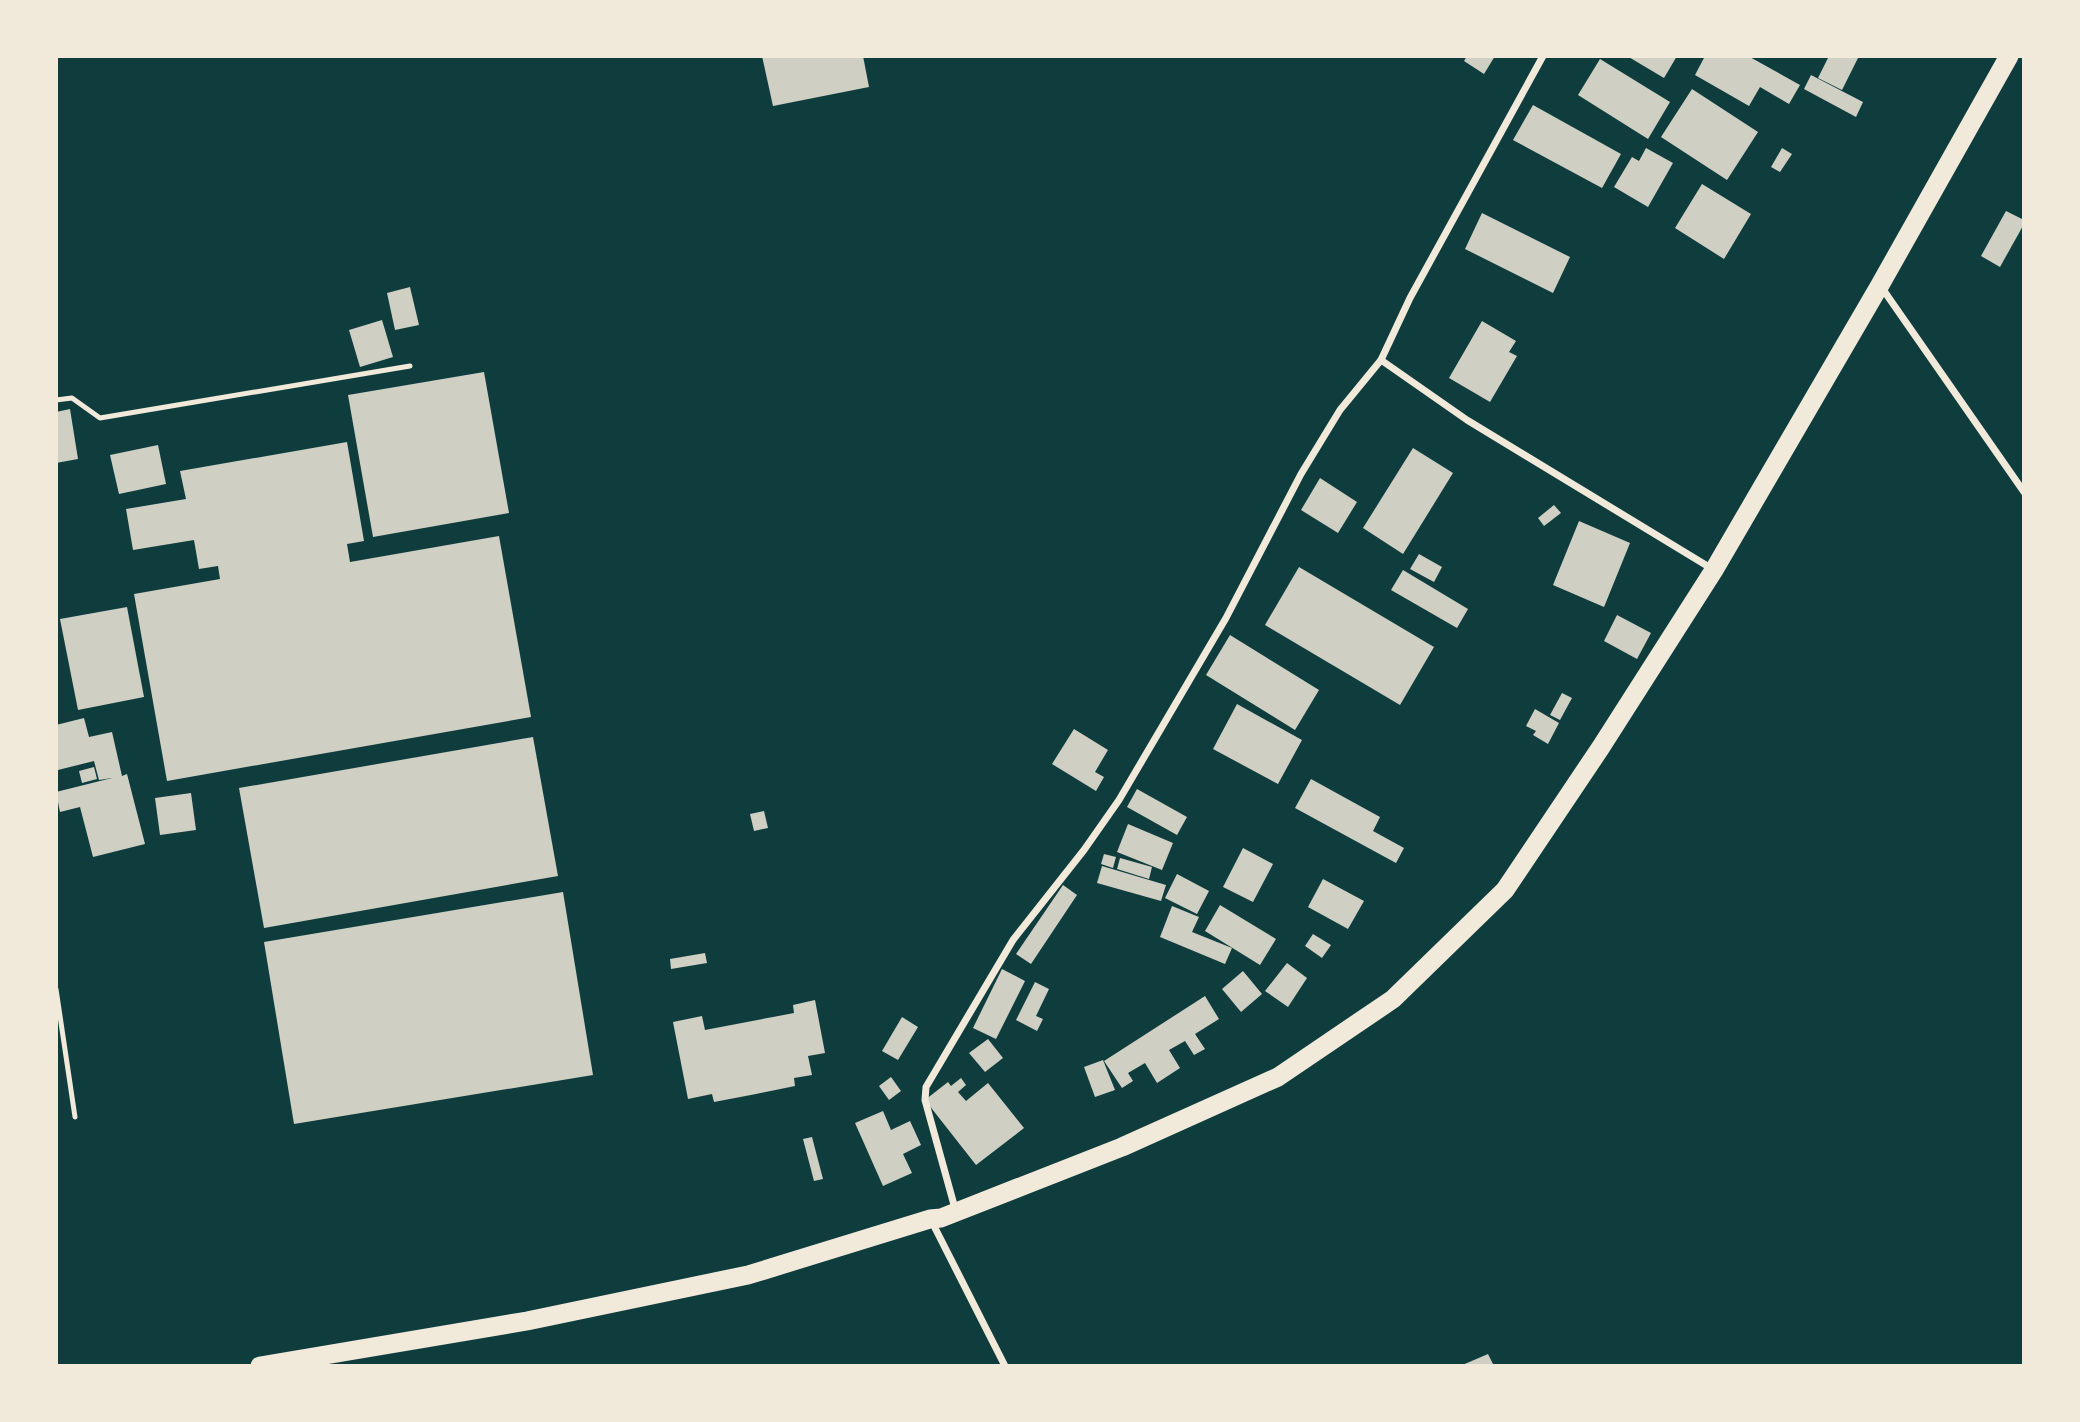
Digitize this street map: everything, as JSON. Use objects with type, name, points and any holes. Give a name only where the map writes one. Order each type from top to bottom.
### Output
[{"type":"highway","points":[[260,1366],[527,1321],[748,1275],[930,1219],[941,1218],[1122,1147],[1278,1077],[1393,999],[1505,890],[1601,747],[1714,570],[1880,285],[2008,56]]},
{"type":"street","points":[[956,1212],[925,1100],[926,1087],[1013,940],[1084,850],[1119,800],[1226,618],[1301,474],[1340,410],[1381,360],[1410,298],[1543,56]]},
{"type":"street","points":[[1880,285],[2024,492]]},
{"type":"street","points":[[1381,360],[1467,420],[1714,570]]},
{"type":"street","points":[[930,1219],[1005,1366]]},
{"type":"lane","points":[[56,400],[72,398],[100,418],[410,366]]},
{"type":"lane","points":[[56,990],[75,1117]]},
{"type":"building","points":[[762,56],[863,56],[869,87],[773,106]]},
{"type":"building","points":[[1467,56],[1495,56],[1484,74],[1464,61]]},
{"type":"building","points":[[1627,56],[1677,56],[1664,78]]},
{"type":"building","points":[[1705,56],[1748,56],[1800,85],[1789,104],[1760,87],[1749,106],[1695,75]]},
{"type":"building","points":[[1829,56],[1859,56],[1842,90],[1818,78]]},
{"type":"building","points":[[1600,59],[1670,102],[1648,139],[1578,95]]},
{"type":"building","points":[[1811,75],[1863,102],[1856,117],[1804,89]]},
{"type":"building","points":[[1692,89],[1758,132],[1727,180],[1661,137]]},
{"type":"building","points":[[1533,105],[1621,154],[1602,188],[1513,140]]},
{"type":"building","points":[[1646,148],[1673,163],[1648,207],[1614,187],[1632,157],[1639,161]]},
{"type":"building","points":[[1782,148],[1792,154],[1780,172],[1771,167]]},
{"type":"building","points":[[1702,184],[1751,214],[1724,259],[1675,228]]},
{"type":"building","points":[[2006,211],[2024,220],[2024,224],[2000,267],[1981,256]]},
{"type":"building","points":[[1482,213],[1570,257],[1553,293],[1465,249]]},
{"type":"building","points":[[410,287],[419,325],[395,330],[387,293]]},
{"type":"building","points":[[382,320],[393,357],[360,367],[349,330]]},
{"type":"building","points":[[1482,321],[1516,341],[1509,352],[1517,356],[1490,402],[1449,378]]},
{"type":"building","points":[[484,372],[509,513],[373,537],[348,395]]},
{"type":"building","points":[[70,409],[78,459],[56,463],[56,412]]},
{"type":"building","points":[[347,442],[364,541],[347,544],[350,562],[499,536],[531,717],[167,781],[134,594],[220,579],[218,566],[199,569],[194,540],[133,550],[126,509],[186,499],[180,471]]},
{"type":"building","points":[[158,445],[166,484],[119,494],[110,455]]},
{"type":"building","points":[[1413,448],[1453,473],[1403,554],[1363,528]]},
{"type":"building","points":[[1320,478],[1357,502],[1338,533],[1301,510]]},
{"type":"building","points":[[1554,505],[1561,513],[1544,526],[1538,518]]},
{"type":"building","points":[[1579,521],[1630,543],[1604,607],[1553,585]]},
{"type":"building","points":[[1419,554],[1442,567],[1434,582],[1410,569]]},
{"type":"building","points":[[1299,567],[1434,647],[1400,705],[1265,625]]},
{"type":"building","points":[[1403,570],[1468,609],[1457,628],[1391,590]]},
{"type":"building","points":[[127,607],[144,697],[78,710],[60,619]]},
{"type":"building","points":[[1617,615],[1651,633],[1637,659],[1604,641]]},
{"type":"building","points":[[1230,635],[1319,690],[1295,730],[1206,675]]},
{"type":"building","points":[[1562,693],[1572,698],[1560,720],[1550,715]]},
{"type":"building","points":[[1237,704],[1302,740],[1278,784],[1213,749]]},
{"type":"building","points":[[1535,709],[1559,723],[1548,744],[1533,735],[1536,731],[1526,726]]},
{"type":"building","points":[[84,718],[89,737],[112,732],[122,776],[127,774],[145,844],[93,857],[80,807],[60,812],[56,792],[112,778],[99,780],[94,761],[58,770],[56,725]]},
{"type":"building","points":[[1074,729],[1108,750],[1095,772],[1104,777],[1096,791],[1052,764]]},
{"type":"building","points":[[533,737],[558,876],[264,928],[239,788]]},
{"type":"building","points":[[94,767],[97,779],[82,783],[79,771]]},
{"type":"building","points":[[1311,779],[1380,817],[1373,831],[1404,848],[1396,863],[1295,808]]},
{"type":"building","points":[[1137,789],[1187,817],[1177,835],[1127,807]]},
{"type":"building","points":[[191,793],[196,830],[160,835],[155,798]]},
{"type":"building","points":[[764,811],[768,828],[754,831],[750,814]]},
{"type":"building","points":[[1128,824],[1173,843],[1162,870],[1117,852]]},
{"type":"building","points":[[1243,848],[1273,864],[1253,902],[1223,887]]},
{"type":"building","points":[[1104,854],[1116,857],[1113,868],[1101,864]]},
{"type":"building","points":[[1120,858],[1152,867],[1149,879],[1117,869]]},
{"type":"building","points":[[1102,866],[1166,885],[1161,901],[1097,883]]},
{"type":"building","points":[[1177,874],[1209,891],[1197,914],[1165,898]]},
{"type":"building","points":[[1323,879],[1364,901],[1348,929],[1308,907]]},
{"type":"building","points":[[1063,885],[1077,895],[1031,964],[1016,954]]},
{"type":"building","points":[[563,892],[593,1075],[294,1124],[264,942]]},
{"type":"building","points":[[1220,905],[1276,939],[1260,965],[1205,931]]},
{"type":"building","points":[[1172,906],[1199,917],[1192,932],[1232,948],[1225,964],[1160,937]]},
{"type":"building","points":[[1313,934],[1331,945],[1322,958],[1305,946]]},
{"type":"building","points":[[705,953],[707,963],[671,969],[670,959]]},
{"type":"building","points":[[1287,963],[1307,978],[1288,1007],[1265,991]]},
{"type":"building","points":[[1002,969],[1025,981],[996,1039],[973,1028]]},
{"type":"building","points":[[1243,971],[1262,994],[1241,1012],[1222,989]]},
{"type":"building","points":[[1035,982],[1049,989],[1036,1016],[1043,1019],[1037,1031],[1016,1020]]},
{"type":"building","points":[[1205,996],[1219,1019],[1195,1034],[1205,1049],[1194,1055],[1185,1041],[1169,1050],[1180,1068],[1157,1083],[1145,1063],[1128,1073],[1133,1081],[1122,1088],[1104,1061]]},
{"type":"building","points":[[815,1000],[825,1053],[808,1056],[812,1075],[794,1078],[795,1086],[756,1094],[714,1102],[712,1094],[688,1099],[673,1022],[702,1016],[705,1030],[794,1013],[793,1005]]},
{"type":"building","points":[[902,1017],[918,1027],[898,1060],[882,1051]]},
{"type":"building","points":[[988,1039],[1003,1058],[985,1072],[969,1053]]},
{"type":"building","points":[[1103,1060],[1115,1090],[1095,1097],[1084,1067]]},
{"type":"building","points":[[891,1077],[901,1091],[889,1100],[879,1086]]},
{"type":"building","points":[[961,1078],[966,1085],[958,1092],[966,1101],[988,1083],[1024,1128],[976,1165],[925,1100],[948,1082],[951,1086]]},
{"type":"building","points":[[883,1111],[891,1130],[910,1121],[921,1145],[903,1154],[912,1173],[883,1186],[855,1123]]},
{"type":"building","points":[[812,1137],[823,1179],[814,1181],[803,1139]]},
{"type":"building","points":[[1488,1354],[1494,1366],[1460,1366]]}]
